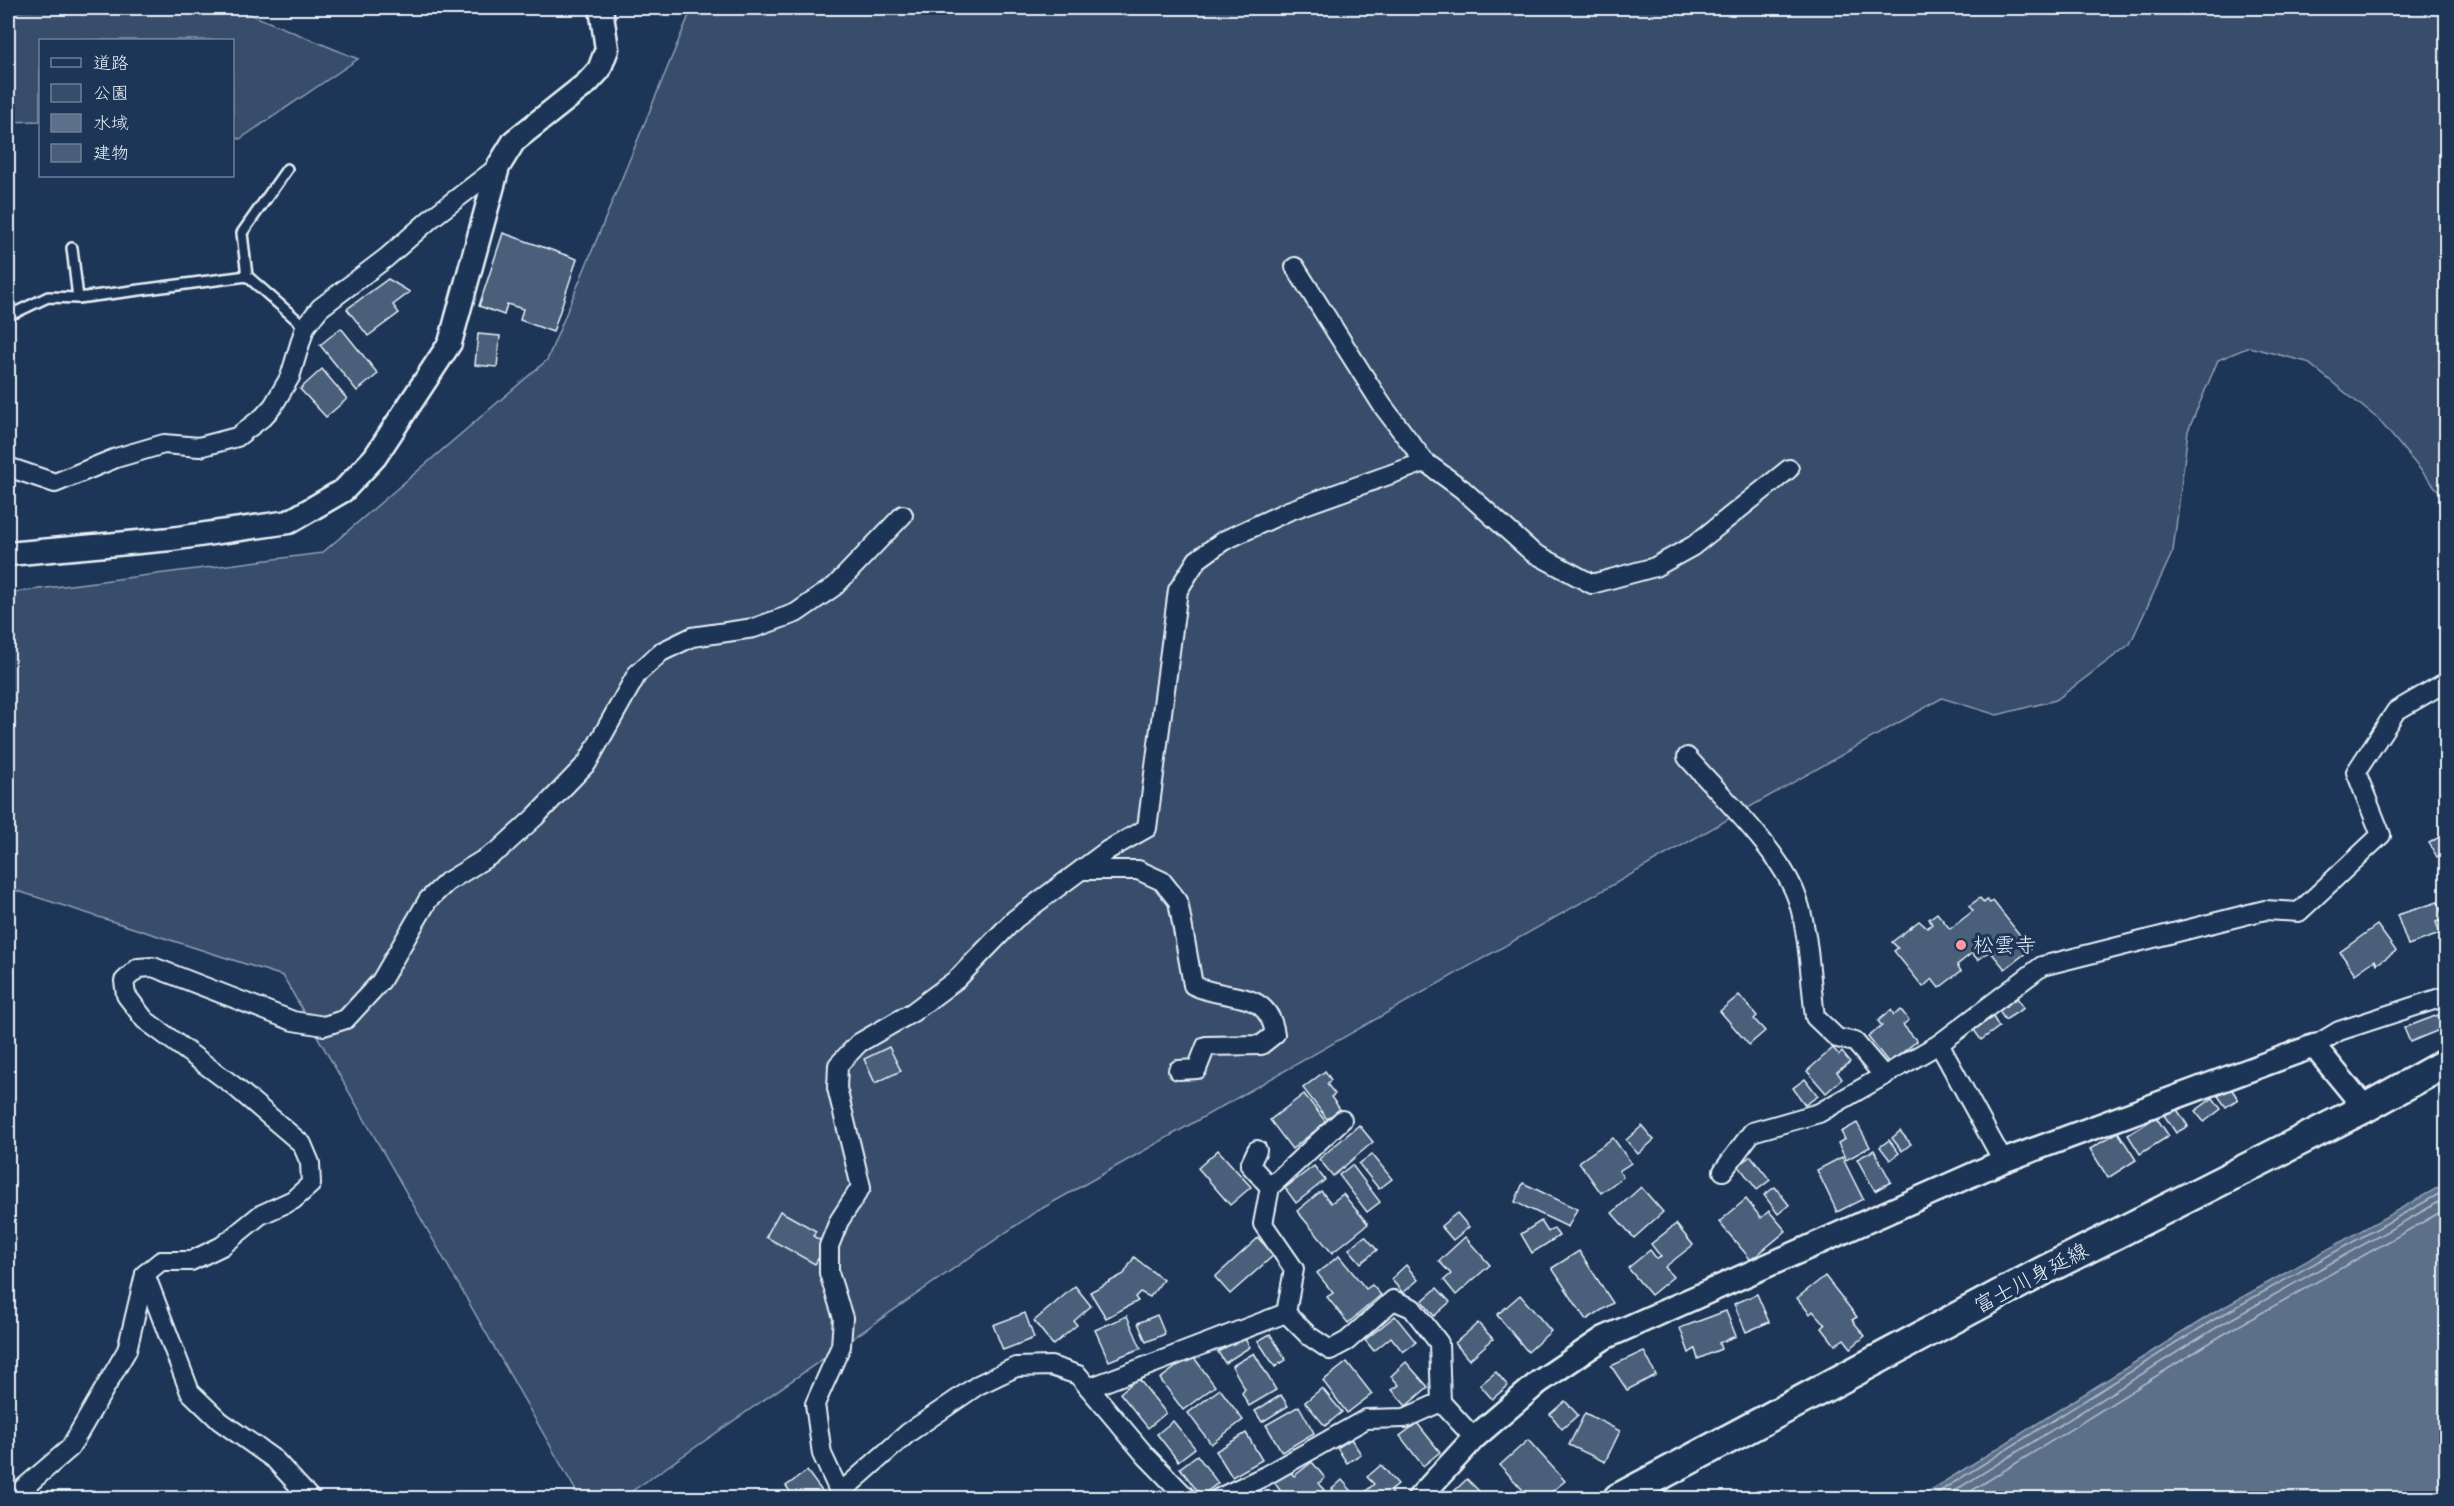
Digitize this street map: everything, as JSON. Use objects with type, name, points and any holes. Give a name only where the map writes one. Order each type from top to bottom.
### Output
[{"type":"main road","name":"富士川身延線","points":[[1618,1498],[2045,1270],[2365,1108],[2446,1063]]},
{"type":"street","points":[[8,554],[171,539],[289,522],[344,490],[375,457],[450,343],[498,167],[514,141],[587,83],[599,70],[607,49],[601,8]]},
{"type":"street","points":[[8,467],[55,483],[116,458],[164,444],[200,447],[237,437],[263,417],[273,406],[290,377],[305,327],[320,308],[498,167]]},
{"type":"street","points":[[1296,267],[1382,405],[1425,462],[1462,489],[1532,552],[1592,584],[1655,567],[1693,546],[1789,469]]},
{"type":"street","points":[[1187,1498],[1146,1456],[1078,1375],[1051,1366],[1016,1367],[978,1385],[908,1433],[839,1496],[822,1454],[815,1404],[841,1346],[843,1318],[829,1274],[829,1246],[839,1221],[861,1188],[837,1088],[838,1065],[859,1043],[913,1012],[957,979],[1015,919],[1108,850],[1148,828],[1178,590],[1197,560],[1223,541],[1288,511],[1425,462]]},
{"type":"street","points":[[12,1498],[70,1448],[127,1350],[145,1274],[161,1261],[191,1261],[222,1246],[260,1215],[293,1200],[311,1185],[310,1164],[302,1144],[234,1086],[145,1020],[126,995],[124,981],[138,968],[153,967],[294,1020],[324,1026],[346,1019],[381,981],[428,900],[447,882],[499,850],[536,818],[587,763],[637,674],[661,651],[692,637],[754,628],[796,613],[835,586],[903,515]]},
{"type":"street","points":[[1723,1171],[1752,1132],[1820,1113],[1939,1044],[2042,966],[2265,910],[2299,912],[2381,835],[2356,772],[2396,711],[2446,682]]},
{"type":"street","points":[[1687,757],[1768,849],[1794,890],[1803,921],[1815,1017],[1837,1038],[1855,1042],[1884,1076]]},
{"type":"street","points":[[1081,870],[1138,870],[1162,881],[1178,901],[1193,985],[1209,993],[1251,999],[1266,1010],[1273,1021],[1275,1034],[1261,1045],[1206,1046],[1197,1069],[1178,1070]]},
{"type":"street","points":[[1419,1498],[1474,1437],[1539,1382],[1604,1338],[2003,1161],[2314,1046],[2339,1031],[2446,996]]},
{"type":"street","points":[[1939,1044],[2003,1161]]},
{"type":"street","points":[[2314,1046],[2365,1108]]},
{"type":"street","points":[[1286,1313],[1294,1269],[1263,1224],[1270,1187],[1342,1120]]},
{"type":"street","points":[[1257,1150],[1250,1165],[1270,1187]]},
{"type":"street","points":[[145,1274],[190,1392],[220,1421],[275,1460],[310,1498]]},
{"type":"street","points":[[1286,1313],[1309,1336],[1330,1350],[1347,1341],[1393,1300],[1412,1308],[1439,1343],[1441,1402],[1474,1437]]},
{"type":"street","points":[[1089,1388],[1286,1313]]},
{"type":"street","points":[[1219,1498],[1265,1476],[1366,1419],[1405,1418],[1441,1402]]},
{"type":"lane","points":[[287,169],[242,233],[247,276],[305,327]]},
{"type":"lane","points":[[72,248],[78,298]]},
{"type":"lane","points":[[8,316],[48,297],[78,298],[247,276]]},
{"type":"green space","points":[[98,8],[235,8],[358,59],[240,139],[234,137],[234,39],[39,39],[39,121],[8,122],[8,12]]},
{"type":"green space","points":[[692,8],[2446,8],[2446,500],[2378,419],[2307,362],[2249,347],[2218,360],[2188,431],[2173,551],[2130,644],[2056,700],[1997,715],[1942,698],[1034,1213],[622,1498],[580,1498],[283,976],[8,888],[8,593],[322,553],[547,360]]},
{"type":"water","points":[[2446,1183],[2446,1498],[1918,1498],[2212,1314]]},
{"type":"building","points":[[503,233],[577,259],[553,332],[520,320],[523,309],[507,304],[504,315],[479,306]]},
{"type":"building","points":[[388,279],[410,292],[393,305],[399,313],[368,336],[347,309]]},
{"type":"building","points":[[341,328],[378,374],[357,391],[320,345]]},
{"type":"building","points":[[478,334],[500,336],[497,367],[475,365]]},
{"type":"building","points":[[322,369],[347,399],[326,417],[300,389]]},
{"type":"building","points":[[2446,833],[2446,851],[2437,857],[2429,843]]},
{"type":"building","name":"松雲寺","points":[[1980,898],[1984,903],[1987,900],[1990,903],[1993,901],[2031,949],[2005,969],[1990,951],[1978,960],[1972,953],[1957,965],[1961,971],[1939,988],[1932,979],[1923,987],[1894,951],[1898,948],[1892,942],[1919,921],[1927,928],[1932,924],[1929,919],[1937,913],[1950,929],[1973,911],[1969,906]]},
{"type":"building","points":[[2438,902],[2444,919],[2436,922],[2440,934],[2408,945],[2397,915]]},
{"type":"building","points":[[2377,925],[2396,951],[2377,964],[2375,960],[2355,974],[2340,952]]},
{"type":"building","points":[[1739,995],[1757,1016],[1754,1019],[1765,1031],[1749,1045],[1720,1011]]},
{"type":"building","points":[[2017,998],[2024,1008],[2005,1020],[1999,1011]]},
{"type":"building","points":[[1891,1010],[1894,1015],[1901,1010],[1909,1020],[1903,1025],[1917,1041],[1889,1063],[1868,1037],[1882,1026],[1878,1021]]},
{"type":"building","points":[[2438,1015],[2444,1028],[2410,1042],[2404,1028]]},
{"type":"building","points":[[1993,1017],[1999,1027],[1981,1040],[1974,1030]]},
{"type":"building","points":[[889,1047],[901,1071],[875,1083],[864,1059]]},
{"type":"building","points":[[1833,1048],[1839,1055],[1842,1052],[1850,1062],[1837,1072],[1842,1079],[1826,1093],[1807,1071]]},
{"type":"building","points":[[1325,1071],[1331,1080],[1327,1084],[1335,1094],[1331,1097],[1340,1109],[1327,1119],[1303,1088]]},
{"type":"building","points":[[1805,1079],[1818,1096],[1805,1105],[1793,1088]]},
{"type":"building","points":[[2231,1088],[2238,1099],[2226,1107],[2218,1096]]},
{"type":"building","points":[[1304,1094],[1326,1122],[1292,1149],[1270,1120]]},
{"type":"building","points":[[2213,1098],[2221,1109],[2204,1122],[2195,1111]]},
{"type":"building","points":[[2176,1108],[2188,1126],[2176,1133],[2164,1115]]},
{"type":"building","points":[[2156,1117],[2169,1136],[2140,1154],[2128,1135]]},
{"type":"building","points":[[1857,1123],[1870,1147],[1846,1160],[1838,1143],[1845,1139],[1841,1132]]},
{"type":"building","points":[[1359,1125],[1373,1142],[1333,1176],[1319,1159]]},
{"type":"building","points":[[1642,1126],[1654,1140],[1638,1154],[1626,1140]]},
{"type":"building","points":[[1900,1131],[1911,1144],[1902,1151],[1892,1138]]},
{"type":"building","points":[[2118,1132],[2136,1160],[2108,1178],[2090,1149]]},
{"type":"building","points":[[1613,1138],[1631,1163],[1619,1171],[1623,1177],[1601,1193],[1579,1162]]},
{"type":"building","points":[[1889,1140],[1899,1153],[1890,1160],[1880,1147]]},
{"type":"building","points":[[1218,1150],[1251,1187],[1230,1205],[1198,1168]]},
{"type":"building","points":[[1874,1150],[1891,1182],[1875,1191],[1857,1159]]},
{"type":"building","points":[[1372,1154],[1392,1179],[1379,1189],[1359,1164]]},
{"type":"building","points":[[1751,1156],[1770,1180],[1757,1190],[1738,1165]]},
{"type":"building","points":[[1842,1157],[1863,1199],[1837,1212],[1817,1170]]},
{"type":"building","points":[[1352,1165],[1380,1202],[1367,1212],[1339,1175]]},
{"type":"building","points":[[1314,1166],[1325,1180],[1296,1203],[1285,1188]]},
{"type":"building","points":[[1523,1183],[1577,1209],[1568,1227],[1515,1202]]},
{"type":"building","points":[[1641,1187],[1663,1212],[1634,1238],[1612,1213]]},
{"type":"building","points":[[1775,1187],[1789,1205],[1778,1214],[1764,1195]]},
{"type":"building","points":[[1321,1191],[1331,1203],[1343,1194],[1368,1224],[1332,1253],[1297,1211]]},
{"type":"building","points":[[1746,1199],[1761,1218],[1769,1211],[1786,1231],[1751,1260],[1719,1222]]},
{"type":"building","points":[[780,1211],[816,1231],[813,1236],[826,1244],[815,1264],[766,1237]]},
{"type":"building","points":[[1457,1213],[1469,1227],[1453,1240],[1441,1226]]},
{"type":"building","points":[[1541,1221],[1548,1232],[1554,1228],[1559,1236],[1532,1253],[1521,1234]]},
{"type":"building","points":[[1676,1224],[1693,1245],[1665,1267],[1673,1277],[1651,1295],[1628,1268],[1650,1250],[1657,1259],[1661,1257],[1651,1244]]},
{"type":"building","points":[[1365,1236],[1377,1250],[1361,1263],[1349,1249]]},
{"type":"building","points":[[1465,1237],[1490,1265],[1456,1295],[1444,1280],[1451,1274],[1439,1261]]},
{"type":"building","points":[[1258,1238],[1274,1255],[1230,1294],[1215,1277]]},
{"type":"building","points":[[1579,1251],[1613,1303],[1586,1320],[1552,1268]]},
{"type":"building","points":[[1339,1256],[1366,1289],[1372,1285],[1381,1295],[1348,1323],[1327,1297],[1333,1293],[1317,1273]]},
{"type":"building","points":[[1134,1257],[1163,1280],[1150,1297],[1140,1292],[1135,1297],[1138,1301],[1106,1318],[1090,1292],[1124,1274]]},
{"type":"building","points":[[1406,1265],[1418,1280],[1403,1293],[1391,1279]]},
{"type":"building","points":[[1825,1276],[1857,1317],[1852,1320],[1865,1336],[1851,1348],[1844,1339],[1835,1345],[1822,1328],[1825,1325],[1813,1311],[1810,1314],[1797,1298]]},
{"type":"building","points":[[1075,1286],[1091,1306],[1074,1321],[1077,1325],[1053,1345],[1034,1321]]},
{"type":"building","points":[[1437,1288],[1450,1302],[1434,1316],[1422,1301]]},
{"type":"building","points":[[1757,1294],[1769,1322],[1746,1332],[1734,1304]]},
{"type":"building","points":[[1520,1295],[1551,1331],[1528,1352],[1497,1315]]},
{"type":"building","points":[[1726,1311],[1736,1336],[1719,1343],[1721,1349],[1698,1359],[1695,1349],[1689,1353],[1680,1328]]},
{"type":"building","points":[[1025,1313],[1034,1338],[1003,1350],[993,1325]]},
{"type":"building","points":[[1157,1315],[1165,1334],[1146,1342],[1138,1323]]},
{"type":"building","points":[[1127,1316],[1141,1348],[1109,1361],[1095,1330]]},
{"type":"building","points":[[1395,1316],[1416,1342],[1403,1352],[1391,1337],[1374,1351],[1365,1340]]},
{"type":"building","points":[[1478,1323],[1493,1339],[1469,1360],[1455,1343]]},
{"type":"building","points":[[1270,1334],[1286,1360],[1275,1367],[1258,1341]]},
{"type":"building","points":[[1243,1336],[1250,1347],[1225,1363],[1218,1352]]},
{"type":"building","points":[[1644,1351],[1656,1375],[1627,1390],[1611,1366]]},
{"type":"building","points":[[1254,1353],[1276,1390],[1249,1406],[1242,1393],[1245,1389],[1232,1366]]},
{"type":"building","points":[[1192,1355],[1215,1386],[1183,1410],[1160,1379]]},
{"type":"building","points":[[1347,1362],[1372,1394],[1347,1413],[1323,1381]]},
{"type":"building","points":[[1406,1362],[1428,1387],[1406,1406],[1392,1390],[1399,1385],[1391,1376]]},
{"type":"building","points":[[1496,1372],[1508,1386],[1492,1399],[1480,1385]]},
{"type":"building","points":[[1138,1378],[1166,1413],[1148,1428],[1120,1393]]},
{"type":"building","points":[[1322,1388],[1342,1412],[1325,1426],[1305,1402]]},
{"type":"building","points":[[1220,1389],[1243,1420],[1211,1444],[1188,1413]]},
{"type":"building","points":[[1281,1395],[1288,1406],[1262,1422],[1255,1411]]},
{"type":"building","points":[[1565,1401],[1578,1415],[1562,1429],[1550,1414]]},
{"type":"building","points":[[1299,1406],[1314,1433],[1282,1452],[1266,1425]]},
{"type":"building","points":[[1585,1413],[1620,1431],[1605,1462],[1569,1445]]},
{"type":"building","points":[[1173,1421],[1195,1448],[1178,1461],[1157,1434]]},
{"type":"building","points":[[1417,1423],[1440,1452],[1423,1466],[1400,1436]]},
{"type":"building","points":[[1246,1433],[1262,1460],[1232,1477],[1216,1451]]},
{"type":"building","points":[[1351,1439],[1361,1454],[1347,1463],[1337,1448]]},
{"type":"building","points":[[1528,1440],[1565,1481],[1544,1498],[1530,1498],[1500,1465]]},
{"type":"building","points":[[1197,1455],[1218,1483],[1201,1496],[1180,1468]]},
{"type":"building","points":[[1312,1462],[1325,1478],[1319,1483],[1324,1490],[1313,1498],[1286,1498],[1273,1481],[1288,1469],[1294,1476]]},
{"type":"building","points":[[1381,1465],[1398,1484],[1390,1491],[1393,1496],[1391,1498],[1358,1498],[1374,1484],[1367,1477]]},
{"type":"building","points":[[807,1471],[827,1498],[795,1498],[786,1486]]},
{"type":"building","points":[[1467,1479],[1486,1498],[1451,1498],[1449,1496]]},
{"type":"building","points":[[1342,1480],[1358,1498],[1340,1498],[1332,1489]]},
{"type":"place","name":"松雲寺","points":[[1961,945]]}]
